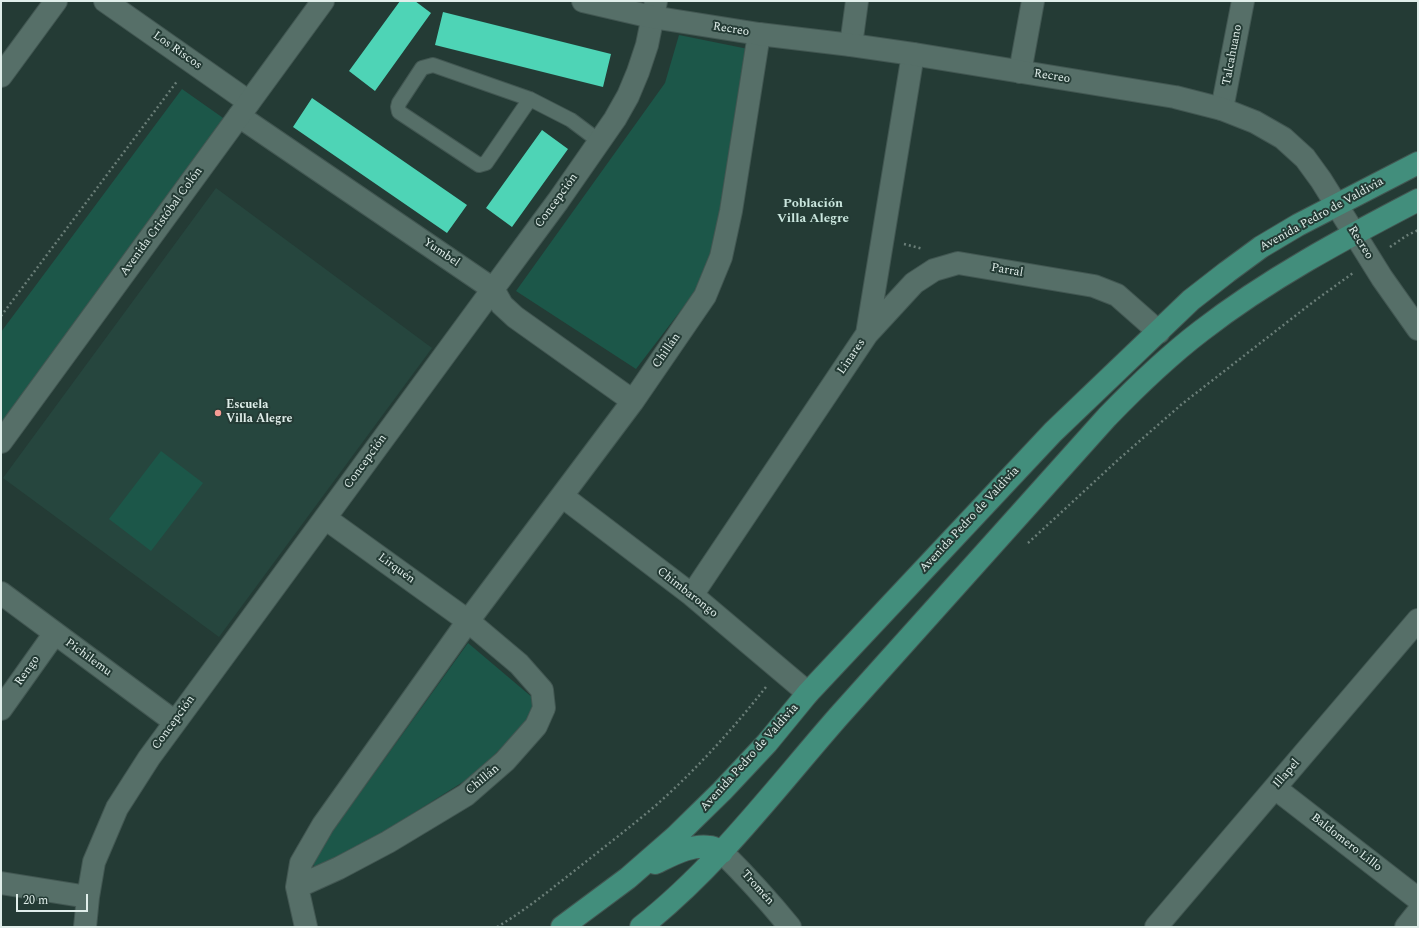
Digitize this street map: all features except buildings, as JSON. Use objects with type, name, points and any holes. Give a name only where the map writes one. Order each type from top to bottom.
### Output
[{"type":"main road","name":"Avenida Pedro de Valdivia","points":[[562,927],[628,878],[675,837],[722,791],[766,743],[808,693],[1053,432],[1191,300],[1227,272],[1298,225],[1418,163]]},
{"type":"main road","points":[[641,927],[688,886],[722,852],[853,700],[1107,417],[1137,386],[1201,331],[1238,304],[1307,260],[1354,233],[1418,200]]},
{"type":"main road","points":[[628,878],[674,854],[698,846],[711,847],[722,852]]},
{"type":"street","points":[[1,76],[56,1]]},
{"type":"street","name":"Los Riscos","points":[[105,1],[192,62],[244,109]]},
{"type":"street","name":"Avenida Cristóbal Colón","points":[[1,442],[323,1]]},
{"type":"street","name":"Recreo","points":[[583,1],[654,9],[759,34],[914,54],[1175,97],[1222,109],[1255,122],[1283,138],[1305,158],[1321,180],[1371,261],[1418,328]]},
{"type":"street","points":[[851,45],[857,1]]},
{"type":"street","points":[[1020,72],[1033,1]]},
{"type":"street","name":"Talcahuano","points":[[1222,109],[1243,1]]},
{"type":"street","name":"Concepción","points":[[85,927],[94,862],[117,808],[149,758],[493,289],[614,119],[628,96],[638,72],[654,9]]},
{"type":"street","name":"Chillán","points":[[306,927],[297,887],[301,863],[323,825],[468,621],[633,401],[706,296],[721,257],[731,211],[759,34]]},
{"type":"street","name":"Linares","points":[[692,595],[867,334],[914,54]]},
{"type":"street","name":"Yumbel","points":[[244,109],[493,289],[502,305],[515,317],[633,401]]},
{"type":"street","name":"Parral","points":[[867,334],[914,283],[934,270],[958,263],[1094,286],[1117,295],[1158,332]]},
{"type":"street","name":"Chimbarongo","points":[[562,496],[692,595],[808,693]]},
{"type":"street","name":"Lirquén","points":[[325,518],[468,621]]},
{"type":"street","name":"Pichilemu","points":[[1,593],[175,722]]},
{"type":"street","name":"Illapel","points":[[1156,927],[1418,620]]},
{"type":"street","name":"Chillán","points":[[297,887],[339,868],[388,842],[466,795],[505,761],[536,726],[544,708],[542,690],[519,664],[468,621]]},
{"type":"street","name":"Rengo","points":[[1,709],[55,633]]},
{"type":"street","name":"Baldomero Lillo","points":[[1275,788],[1418,899]]},
{"type":"street","name":"Tromén","points":[[722,852],[748,877],[790,927]]},
{"type":"street","points":[[1,883],[88,897]]},
{"type":"street","points":[[1406,927],[1418,912]]},
{"type":"lane","points":[[530,99],[486,164],[479,165],[399,112],[398,107],[399,103],[422,68],[433,65],[530,99],[571,120],[599,141]]},
{"type":"path","points":[[1,316],[192,62]]},
{"type":"path","points":[[1024,546],[1119,459],[1182,404],[1313,302],[1406,236],[1418,230]]},
{"type":"path","points":[[497,927],[542,896],[617,838],[654,806],[690,773],[722,740],[780,670]]},
{"type":"shaded area","points":[[679,35],[753,50],[714,267],[636,369],[516,291],[665,83]]},
{"type":"shaded area","points":[[182,89],[226,120],[1,425],[1,332]]},
{"type":"shaded area","name":"Escuela Villa Alegre","points":[[216,188],[432,348],[219,637],[3,478]]},
{"type":"shaded area","points":[[161,451],[203,483],[151,551],[109,519]]},
{"type":"shaded area","points":[[468,643],[533,698],[534,715],[474,775],[323,870],[314,866],[312,860]]},
{"type":"place","name":"Escuela Villa Alegre","points":[[218,413]]},
{"type":"district","name":"Población Villa Alegre","points":[[813,212]]}]
